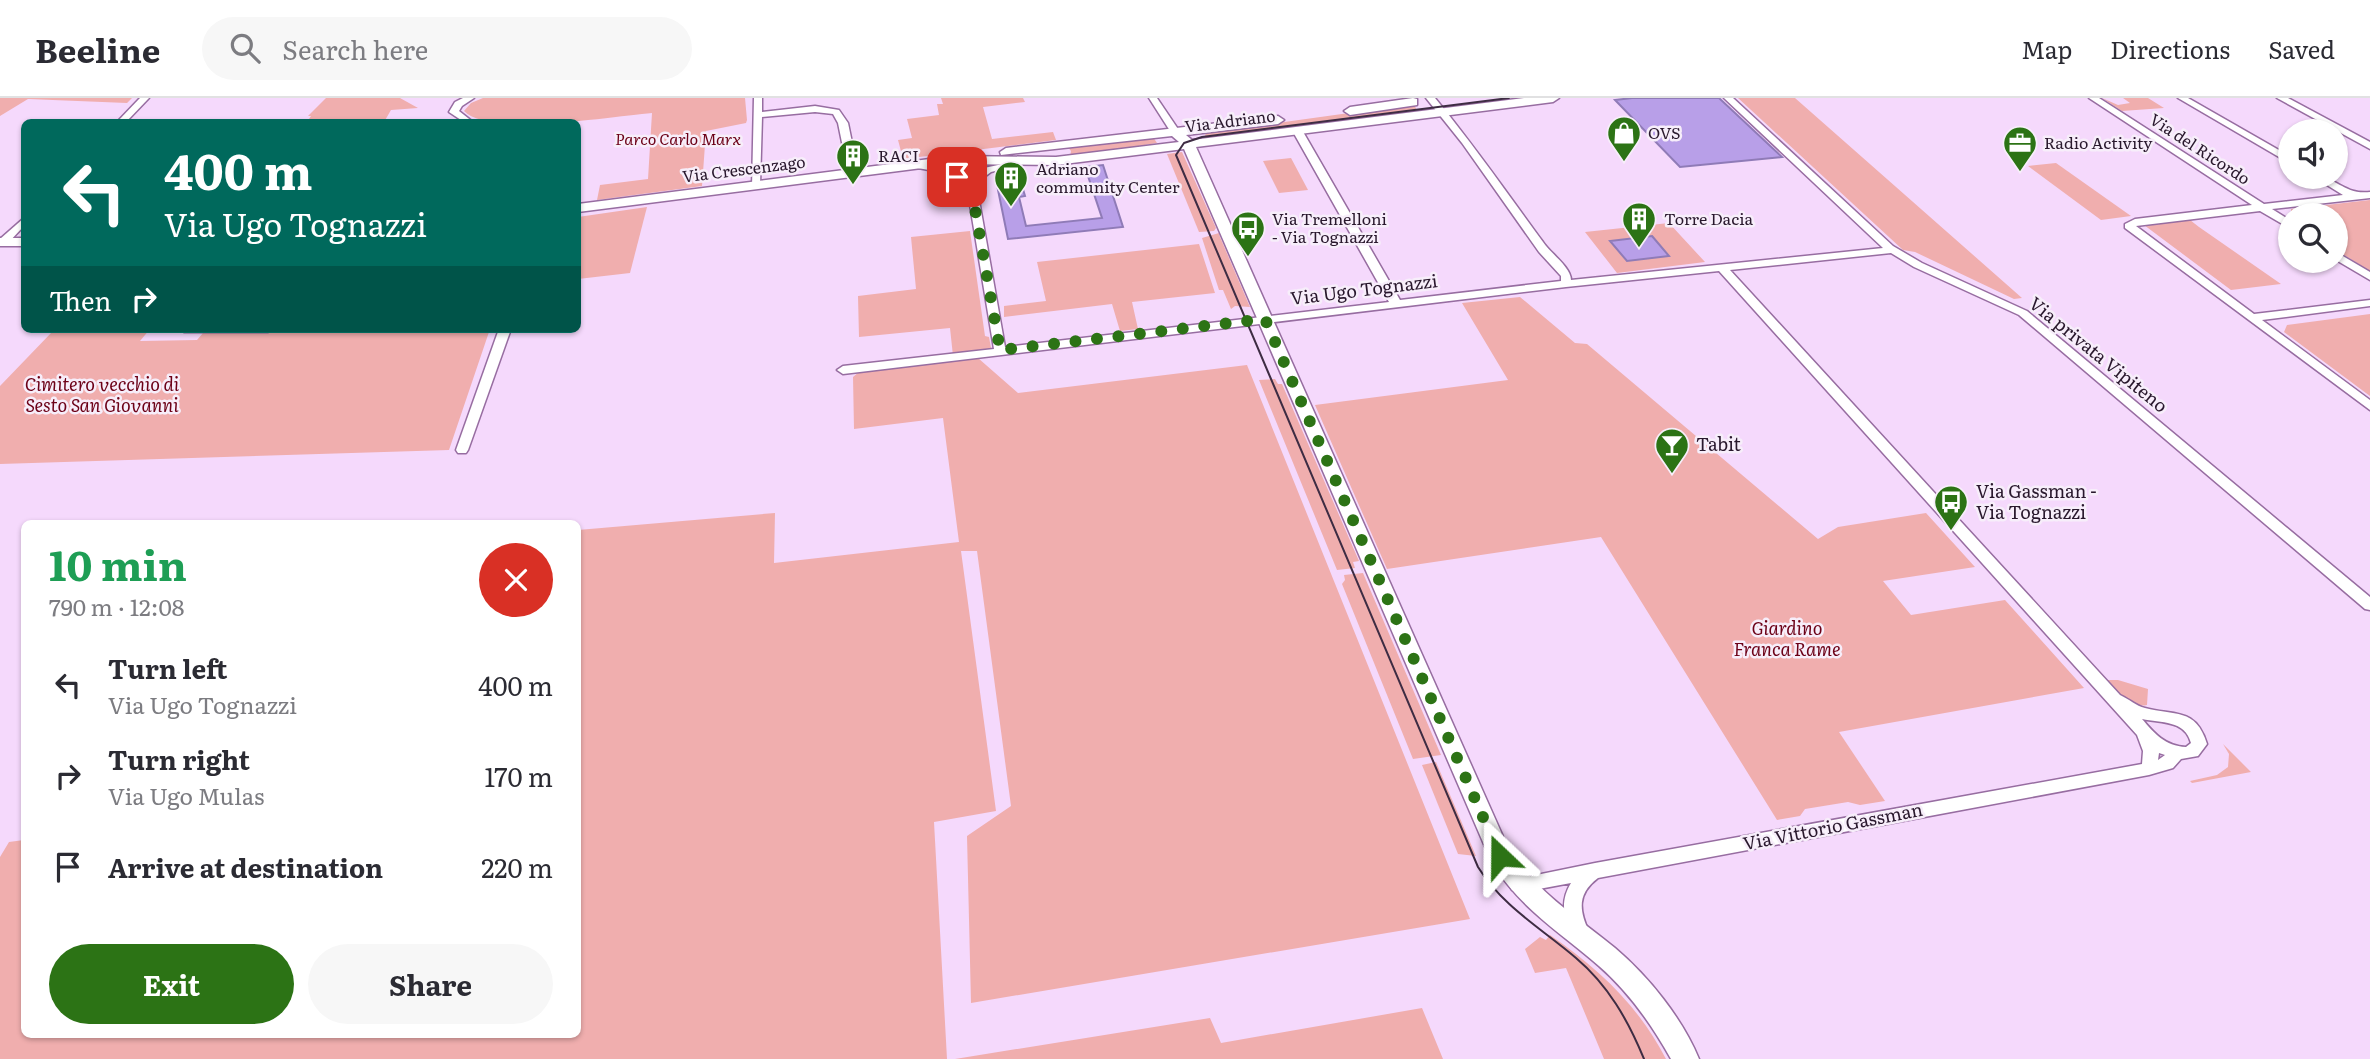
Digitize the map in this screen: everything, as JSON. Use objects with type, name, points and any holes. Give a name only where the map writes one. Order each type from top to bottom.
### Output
[{"type":"street","points":[[124,119],[145,98]]},
{"type":"street","points":[[464,119],[454,112],[458,104],[470,98]]},
{"type":"street","points":[[755,185],[758,98]]},
{"type":"street","points":[[1153,98],[1175,132],[1188,144],[1500,856],[1518,885],[1544,911],[1585,939],[1647,998],[1686,1059]]},
{"type":"street","name":"Via Adriano","points":[[915,164],[1448,98]]},
{"type":"street","name":"Via Adriano","points":[[953,160],[1056,161],[1553,98]]},
{"type":"street","name":"Via privata Vipiteno","points":[[1728,98],[1889,247],[2023,313],[2370,605]]},
{"type":"street","name":"Via del Ricordo","points":[[2092,98],[2278,218]]},
{"type":"street","points":[[2182,98],[2278,153]]},
{"type":"street","points":[[2281,98],[2370,146]]},
{"type":"street","points":[[1431,99],[1442,112],[1440,118],[1457,142],[1471,153],[1543,250],[1544,260],[1566,284]]},
{"type":"street","points":[[759,114],[816,109],[836,112],[843,123],[852,167]]},
{"type":"street","points":[[1297,130],[1396,304]]},
{"type":"street","points":[[1046,147],[1065,151],[1064,157],[1056,161]]},
{"type":"street","points":[[1000,350],[971,186],[975,177],[986,170],[1026,162]]},
{"type":"street","points":[[915,164],[943,170],[971,186]]},
{"type":"street","name":"Via Crescenzago","points":[[581,208],[915,164]]},
{"type":"street","points":[[2340,189],[2354,197]]},
{"type":"street","points":[[2370,195],[2129,225],[2370,406]]},
{"type":"street","points":[[2,242],[21,223]]},
{"type":"street","points":[[2,242],[21,242]]},
{"type":"street","name":"Via Ugo Tognazzi","points":[[844,370],[1566,284],[1721,267],[1734,268],[1889,247]]},
{"type":"street","points":[[2348,262],[2370,276]]},
{"type":"street","name":"Via Vittorio Gassman","points":[[1721,267],[2110,695],[2145,733],[2159,746],[2177,753],[2189,753],[2197,748],[2198,739],[2192,729],[2167,715],[2147,715],[2110,695]]},
{"type":"street","points":[[2251,318],[2370,303]]},
{"type":"street","points":[[462,450],[504,333]]},
{"type":"street","points":[[2147,715],[2141,723],[2151,754],[2149,769]]},
{"type":"street","name":"Via Vittorio Gassman","points":[[1518,885],[2149,769],[2167,763],[2177,753]]},
{"type":"street","points":[[1585,939],[1573,916],[1570,902],[1576,887],[1596,869]]},
{"type":"green space","points":[[0,98],[132,98],[127,103],[28,99],[0,116]]},
{"type":"green space","points":[[326,98],[400,98],[418,108],[391,110],[386,119],[309,119],[311,116],[308,116]]},
{"type":"green space","name":"Parco Carlo Marx","points":[[483,98],[745,98],[747,120],[746,123],[706,131],[702,186],[597,200],[600,185],[648,179],[652,113],[581,121],[581,119],[477,119],[464,111],[471,103]]},
{"type":"green space","points":[[941,98],[1023,98],[1025,102],[983,107],[992,139],[1053,132],[1056,140],[903,159],[898,140],[912,138],[907,119],[939,115],[937,104],[943,104]]},
{"type":"green space","points":[[1738,98],[1795,98],[2022,298],[2014,299],[1915,252],[1903,250]]},
{"type":"green space","points":[[2102,98],[2118,105],[2130,103],[2123,98],[2148,98],[2164,108],[2122,111]]},
{"type":"green space","points":[[1414,104],[1417,111],[1256,133],[1205,136],[1206,133]]},
{"type":"green space","points":[[1153,137],[1157,143],[1070,157],[1071,151],[1067,146]]},
{"type":"green space","points":[[1182,152],[1216,228],[1214,231],[1199,232],[1167,154]]},
{"type":"green space","points":[[1291,158],[1308,190],[1279,193],[1263,161]]},
{"type":"green space","points":[[2056,163],[2131,216],[2101,220],[2028,166]]},
{"type":"green space","points":[[2370,200],[2370,271],[2348,257],[2348,203],[2344,203]]},
{"type":"green space","points":[[647,207],[630,273],[581,279],[581,217]]},
{"type":"green space","points":[[2190,220],[2281,284],[2231,290],[2144,225]]},
{"type":"green space","points":[[1669,223],[1705,262],[1617,273],[1585,232]],"holes":[[[1611,241],[1668,256],[1627,261]]]},
{"type":"green space","points":[[970,231],[985,336],[989,337],[991,348],[988,352],[953,356],[950,328],[859,337],[858,296],[916,289],[911,237]]},
{"type":"green space","points":[[1219,233],[1250,307],[1235,306],[1231,309],[1223,290],[1219,290],[1202,238]]},
{"type":"green space","points":[[1199,244],[1215,293],[1132,302],[1138,329],[1120,331],[1112,304],[1004,317],[1004,306],[1046,301],[1037,262]]},
{"type":"green space","name":"Giardino Franca Rame","points":[[1520,297],[1575,343],[1587,344],[1818,539],[1838,527],[1926,513],[1975,567],[1883,581],[1911,615],[2005,600],[2084,688],[1839,732],[1885,801],[1860,805],[1848,802],[1805,809],[1800,816],[1777,820],[1601,537],[1387,569],[1315,405],[1508,380],[1462,303]]},
{"type":"green space","points":[[2370,314],[2370,396],[2284,332],[2287,325]]},
{"type":"green space","name":"Cimitero vecchio di Sesto San Giovanni","points":[[51,333],[147,333],[140,341],[197,340],[203,333],[489,333],[449,450],[0,464],[0,386]]},
{"type":"green space","points":[[978,358],[1018,393],[1247,365],[1470,919],[971,1003],[967,836],[1011,806],[977,551],[961,551],[996,811],[934,822],[947,1059],[0,1059],[0,857],[9,842],[21,840],[21,1038],[581,1038],[581,530],[775,513],[774,563],[959,542],[943,418],[854,429],[853,377],[859,372]]},
{"type":"green space","points":[[1275,379],[1278,384],[1282,384],[1359,561],[1353,562],[1355,568],[1337,570],[1259,380]]},
{"type":"green space","points":[[1363,573],[1441,755],[1413,759],[1342,584],[1344,575]]},
{"type":"green space","points":[[2106,680],[2118,680],[2148,689],[2147,705],[2129,702]]},
{"type":"green space","points":[[2223,744],[2251,772],[2192,783],[2190,781],[2217,775],[2228,767],[2229,754]]},
{"type":"green space","points":[[1436,762],[1476,856],[1458,854],[1422,765]]},
{"type":"green space","points":[[1550,935],[1585,961],[1616,990],[1643,1022],[1666,1059],[1604,1059],[1566,968],[1535,973],[1525,949],[1540,937],[1546,940]]},
{"type":"green space","points":[[1422,1008],[1443,1059],[955,1059],[1210,1018],[1221,1043]]},
{"type":"building","points":[[1719,98],[1782,157],[1680,167],[1615,100]]},
{"type":"building","name":"Adriano community Center","points":[[1103,165],[1123,227],[1008,239],[996,180],[1019,176],[1025,196],[1019,197],[1026,226],[1102,218],[1085,167]]},
{"type":"building","name":"Torre Dacia","points":[[1652,236],[1669,256],[1627,261],[1610,241]]},
{"type":"tram line","points":[[1509,98],[1202,137],[1184,143],[1176,155],[1478,867],[1499,894],[1576,958],[1598,980],[1624,1017],[1644,1059]]},
{"type":"place","name":"OVS","points":[[1624,163]]},
{"type":"place","name":"Radio Activity","points":[[2020,173]]},
{"type":"place","name":"RACI","points":[[853,186]]},
{"type":"place","name":"Adriano community Center","points":[[1011,208]]},
{"type":"place","name":"Torre Dacia","points":[[1639,249]]},
{"type":"place","name":"Via Tremelloni - Via Tognazzi","points":[[1248,258]]},
{"type":"place","name":"Tabit","points":[[1672,475]]},
{"type":"place","name":"Via Gassman - Via Tognazzi","points":[[1951,532]]},
{"type":"route","points":[[957,177],[971,186],[1000,350],[1265,319],[1500,856]]}]
